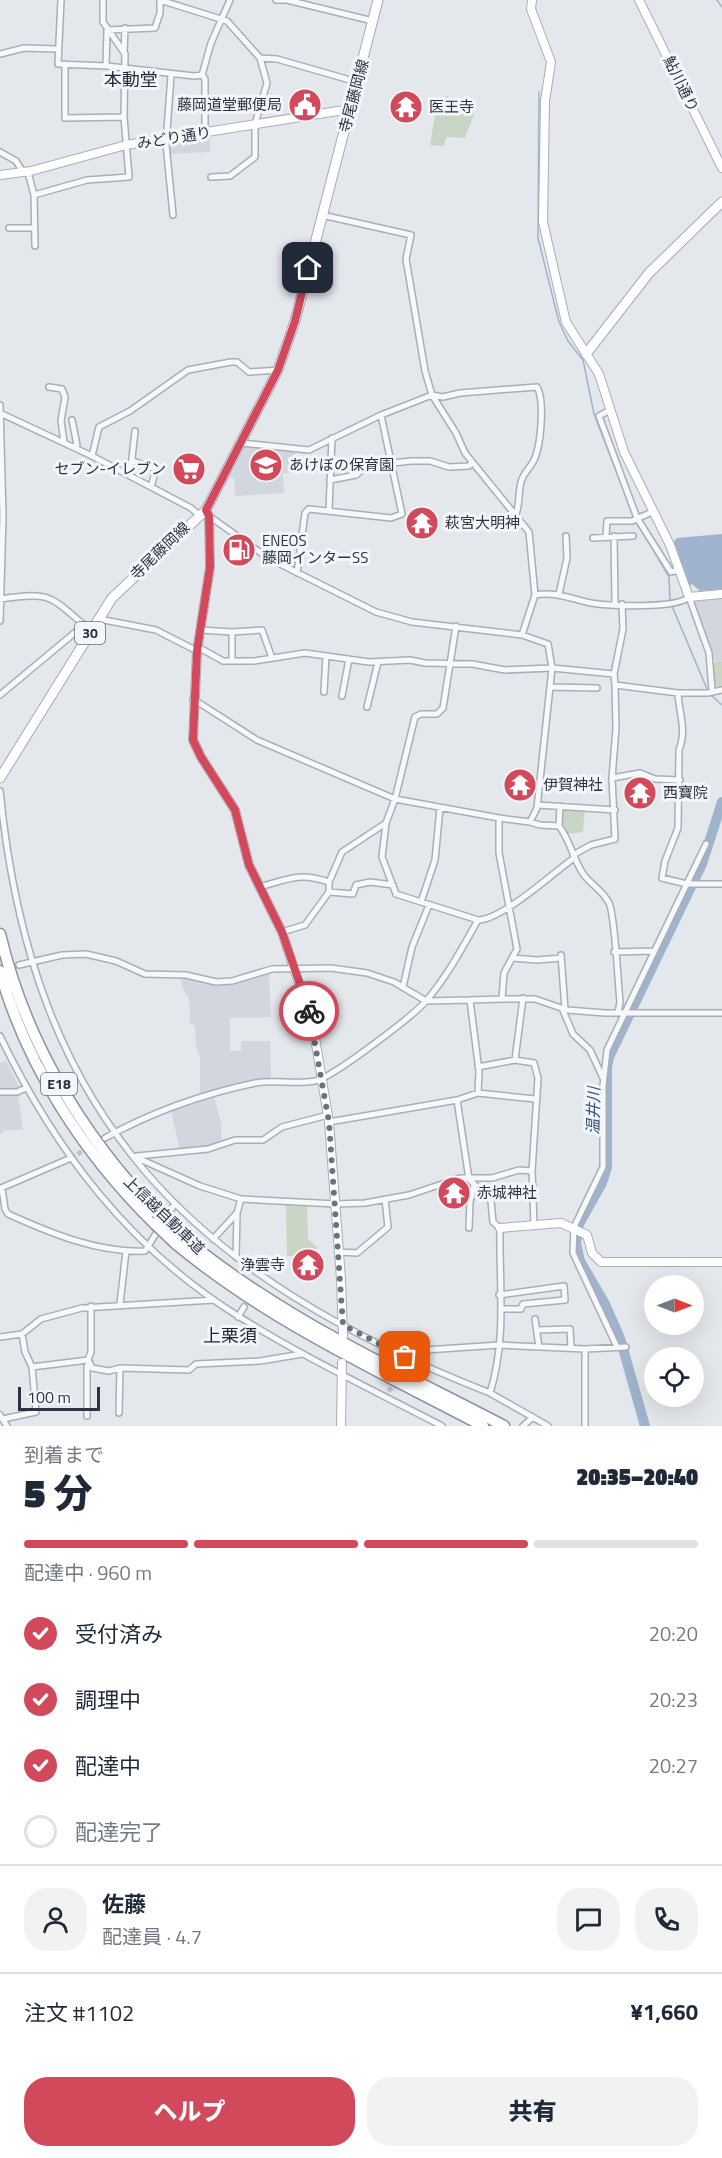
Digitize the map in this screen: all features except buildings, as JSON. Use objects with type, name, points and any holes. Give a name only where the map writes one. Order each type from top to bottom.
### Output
[{"type":"highway","name":"上信越自動車道","points":[[0,934],[29,1023],[66,1097],[111,1161],[177,1239],[242,1294],[291,1326],[483,1426]]},
{"type":"highway","name":"上信越自動車道","points":[[0,971],[20,1027],[57,1101],[104,1168],[154,1224],[305,1323],[504,1426]]},
{"type":"main road","name":"寺尾藤岡線","points":[[0,778],[88,628],[99,619],[121,588],[204,513],[278,370],[295,321],[378,0]]},
{"type":"main road","points":[[586,354],[650,273],[722,202]]},
{"type":"street","points":[[60,0],[58,64],[105,66],[171,75],[202,75]]},
{"type":"street","points":[[103,0],[102,18],[107,30],[124,52]]},
{"type":"street","points":[[107,30],[154,27],[160,13],[160,0],[223,20],[261,58],[267,83],[255,124],[255,157],[230,176],[211,177]]},
{"type":"street","points":[[205,133],[205,79],[202,75],[211,43],[230,0]]},
{"type":"street","points":[[276,0],[286,0],[373,21]]},
{"type":"street","points":[[532,0],[531,9],[550,62],[545,101],[543,222],[545,241],[566,322],[599,375],[624,452],[670,545],[709,653],[712,690]]},
{"type":"street","name":"鮎川通り","points":[[639,0],[722,168]]},
{"type":"street","points":[[34,195],[87,180],[129,177],[124,117],[127,69],[124,28]]},
{"type":"street","points":[[105,66],[107,30]]},
{"type":"street","points":[[0,54],[24,48],[57,49]]},
{"type":"street","points":[[261,58],[277,59],[357,82]]},
{"type":"street","points":[[65,64],[64,118],[124,117]]},
{"type":"street","points":[[171,75],[166,139],[173,215]]},
{"type":"street","name":"みどり通り","points":[[0,175],[26,172],[126,145],[350,109]]},
{"type":"street","points":[[0,152],[16,161],[26,172],[34,195],[35,246]]},
{"type":"street","points":[[322,215],[411,235],[406,259],[424,363],[432,395],[472,462],[529,532],[536,595],[522,635]]},
{"type":"street","points":[[9,228],[34,228]]},
{"type":"street","points":[[92,456],[99,427],[130,411],[188,370],[237,362],[249,372],[278,370]]},
{"type":"street","points":[[49,387],[62,389],[65,397],[60,421],[64,442]]},
{"type":"street","points":[[241,443],[309,450],[381,415],[432,395],[443,397],[460,393],[537,387],[540,418],[539,446],[534,461],[521,482],[521,502],[516,514]]},
{"type":"street","points":[[0,405],[3,516],[0,621]]},
{"type":"street","points":[[610,410],[599,416],[637,518],[671,572],[679,570]]},
{"type":"street","points":[[0,414],[64,442],[204,513],[268,558],[376,612],[412,622],[522,635],[548,644],[552,668],[538,805],[534,819],[530,822]]},
{"type":"street","points":[[297,573],[305,513],[309,509],[391,518],[402,514],[381,415]]},
{"type":"street","points":[[72,420],[77,445],[73,447]]},
{"type":"street","points":[[129,476],[133,461],[135,431]]},
{"type":"street","points":[[329,510],[332,438]]},
{"type":"street","points":[[133,461],[156,469],[152,487]]},
{"type":"street","points":[[330,480],[356,475],[367,466],[430,461],[448,467],[469,466],[472,462]]},
{"type":"street","points":[[606,536],[607,521],[637,518],[652,512]]},
{"type":"street","points":[[204,513],[210,567],[198,649],[192,732],[195,746],[235,810],[249,865],[282,932],[313,1026],[329,1118],[343,1336]]},
{"type":"street","points":[[559,594],[567,558],[566,536]]},
{"type":"street","points":[[614,536],[615,604]]},
{"type":"street","points":[[593,538],[633,536]]},
{"type":"street","points":[[536,595],[559,594],[593,603],[670,604],[689,597],[722,594]]},
{"type":"street","points":[[0,599],[34,595],[50,597],[88,628],[0,695]]},
{"type":"street","points":[[456,626],[443,708],[437,714],[421,714],[415,717],[395,799],[386,823],[382,858],[396,894],[478,920],[486,920],[509,907],[591,845],[615,839],[612,778],[616,728],[614,674],[623,629],[622,604]]},
{"type":"street","points":[[99,619],[156,630],[224,661],[305,653],[378,662],[396,659],[505,670],[552,668],[614,674]]},
{"type":"street","points":[[201,630],[231,632],[262,630],[272,658]]},
{"type":"street","points":[[231,632],[231,661]]},
{"type":"street","points":[[324,693],[326,656]]},
{"type":"street","points":[[342,696],[349,658]]},
{"type":"street","points":[[367,707],[378,662]]},
{"type":"street","points":[[615,685],[678,693],[708,693],[712,690],[722,690]]},
{"type":"street","points":[[550,687],[597,688]]},
{"type":"street","points":[[678,693],[679,713],[683,723],[683,741],[679,750],[678,828],[665,861],[662,878],[687,884],[722,884]]},
{"type":"street","points":[[193,699],[257,740],[395,799],[540,825],[559,826]]},
{"type":"street","points":[[612,778],[640,773],[655,779],[680,780]]},
{"type":"street","points":[[0,791],[14,889],[32,962],[48,1012],[96,1108],[132,1156],[174,1205],[263,1278],[343,1325],[420,1365],[490,1393],[548,1426]]},
{"type":"street","points":[[538,805],[615,810]]},
{"type":"street","points":[[560,806],[559,826],[571,845],[573,857],[584,875],[600,889],[611,907],[620,1002],[625,1014]]},
{"type":"street","points":[[421,902],[435,860],[440,808]]},
{"type":"street","points":[[499,818],[499,853],[518,941],[517,949],[504,973],[502,999]]},
{"type":"street","points":[[282,932],[305,925],[330,892],[329,882],[342,852],[386,823]]},
{"type":"street","points":[[405,1357],[411,1351],[499,1345],[585,1349],[621,1347],[576,1263],[573,1253],[577,1229],[603,1167],[604,1079],[607,1050],[706,844]]},
{"type":"street","points":[[259,887],[290,876],[313,877],[329,882]]},
{"type":"street","points":[[330,892],[353,894],[356,885],[361,883],[393,885]]},
{"type":"street","points":[[402,987],[412,947],[429,905]]},
{"type":"street","points":[[105,1138],[152,1114],[257,1083],[315,1081],[322,1078],[357,1057],[426,1001],[447,972],[478,920]]},
{"type":"street","points":[[614,952],[654,951]]},
{"type":"street","points":[[19,965],[62,955],[86,954],[116,961],[145,974],[186,975],[216,982],[232,981],[261,971],[331,968],[367,973],[402,987],[426,1001],[523,998],[563,1009],[625,1014],[722,1013]]},
{"type":"street","points":[[512,958],[537,960],[561,956],[563,1009],[573,1034],[590,1050],[604,1079]]},
{"type":"street","points":[[515,1060],[523,998]]},
{"type":"street","points":[[470,1000],[478,1067],[478,1093]]},
{"type":"street","points":[[0,1036],[26,1088],[71,1158],[107,1204],[148,1247],[238,1317],[302,1354],[386,1394],[442,1426]]},
{"type":"street","points":[[478,1067],[515,1060],[534,1063],[538,1078],[535,1160],[532,1171],[534,1225]]},
{"type":"street","points":[[0,1092],[17,1092],[26,1088]]},
{"type":"street","points":[[132,1156],[208,1149],[235,1140],[263,1140],[282,1127],[457,1100],[478,1093],[536,1099]]},
{"type":"street","points":[[457,1100],[469,1179],[491,1201],[493,1222],[500,1228],[561,1223],[577,1229],[588,1237],[594,1257],[601,1262],[722,1262]]},
{"type":"street","points":[[132,1156],[200,1186],[241,1199],[336,1204],[409,1195],[451,1180],[492,1178],[519,1170],[532,1171]]},
{"type":"street","points":[[71,1158],[1,1188],[8,1214],[48,1232],[126,1251],[145,1251],[174,1205]]},
{"type":"street","points":[[470,1228],[470,1202],[474,1185]]},
{"type":"street","points":[[236,1257],[237,1213],[241,1199]]},
{"type":"street","points":[[339,1252],[357,1252],[388,1227],[385,1199]]},
{"type":"street","points":[[213,1239],[237,1213]]},
{"type":"street","points":[[490,1393],[497,1371],[502,1323],[500,1228]]},
{"type":"street","points":[[120,1304],[126,1251]]},
{"type":"street","points":[[259,1284],[263,1278]]},
{"type":"street","points":[[500,1295],[564,1286],[565,1300],[523,1304],[520,1309],[501,1309]]},
{"type":"street","points":[[0,1337],[22,1334],[42,1319],[91,1306],[214,1300]]},
{"type":"street","points":[[87,1416],[87,1366],[91,1352],[91,1306]]},
{"type":"street","points":[[238,1317],[244,1307]]},
{"type":"street","points":[[535,1319],[539,1347]]},
{"type":"street","points":[[537,1330],[570,1329],[571,1348]]},
{"type":"street","points":[[7,1426],[1,1417],[36,1412],[32,1366],[25,1352],[22,1334]]},
{"type":"street","points":[[585,1349],[585,1426]]},
{"type":"street","points":[[89,1362],[92,1368],[109,1371],[120,1368],[189,1370],[196,1364],[261,1361],[302,1354]]},
{"type":"street","points":[[32,1366],[89,1362]]},
{"type":"street","points":[[342,1363],[342,1426]]},
{"type":"street","points":[[416,1372],[420,1365]]},
{"type":"street","points":[[119,1413],[120,1368]]},
{"type":"street","points":[[523,1426],[533,1417]]},
{"type":"shaded area","points":[[210,137],[210,152],[168,154],[168,143]]},
{"type":"shaded area","name":"あけぼの保育園","points":[[245,447],[295,452],[297,473],[283,473],[284,493],[235,496],[234,478],[230,477]]},
{"type":"shaded area","points":[[722,598],[722,662],[716,662],[693,604],[696,600]]},
{"type":"shaded area","points":[[269,973],[271,1017],[230,1018],[230,1051],[241,1051],[241,1041],[270,1041],[271,1080],[200,1097],[200,1057],[196,1046],[195,1025],[190,1024],[189,998],[183,989],[180,977],[229,985]]},
{"type":"shaded area","points":[[6,1061],[20,1088],[18,1094],[23,1130],[5,1130],[0,1135],[0,1063]]},
{"type":"shaded area","points":[[214,1097],[221,1123],[222,1144],[180,1151],[171,1110]]},
{"type":"green space","points":[[446,96],[449,97],[448,102],[463,104],[464,101],[471,101],[474,114],[465,138],[446,137],[444,146],[430,145],[437,102],[444,104]]},
{"type":"green space","points":[[722,662],[722,688],[714,685],[712,664]]},
{"type":"green space","points":[[561,808],[585,809],[583,832],[567,834],[560,827]]},
{"type":"green space","points":[[286,1205],[307,1206],[308,1239],[318,1248],[302,1256],[287,1256]]},
{"type":"water","points":[[722,534],[722,589],[700,591],[692,584],[689,586],[674,541],[677,538]]},
{"type":"waterway","points":[[717,0],[722,7]]},
{"type":"waterway","points":[[539,92],[538,238],[559,322],[568,341],[583,360],[594,414],[627,499]]},
{"type":"waterway","points":[[631,510],[633,516]]},
{"type":"waterway","points":[[640,527],[669,577],[670,601]]},
{"type":"waterway","points":[[672,606],[707,689]]},
{"type":"waterway","name":"温井川","points":[[710,694],[722,705]]},
{"type":"waterway","name":"温井川","points":[[645,1426],[620,1338],[605,1304],[580,1261],[576,1243],[579,1224],[602,1183],[607,1167],[607,1067],[609,1057],[702,864],[722,802]]},
{"type":"tunnel","points":[[71,1158],[88,1148]]},
{"type":"tunnel","points":[[388,1391],[400,1383]]},
{"type":"way so far","points":[[309,1011],[329,1122],[343,1325],[405,1357]]},
{"type":"place","name":"藤岡道堂郵便局","points":[[305,105]]},
{"type":"place","name":"医王寺","points":[[406,107]]},
{"type":"place","name":"あけぼの保育園","points":[[266,465]]},
{"type":"place","name":"セブン-イレブン","points":[[189,469]]},
{"type":"place","name":"萩宮大明神","points":[[422,523]]},
{"type":"place","name":"ENEOS 藤岡インターSS","points":[[239,550]]},
{"type":"place","name":"伊賀神社","points":[[520,785]]},
{"type":"place","name":"西寶院","points":[[640,793]]},
{"type":"place","name":"赤城神社","points":[[454,1193]]},
{"type":"place","name":"浄雲寺","points":[[308,1265]]},
{"type":"district","name":"本動堂","points":[[131,80]]},
{"type":"district","name":"上栗須","points":[[230,1336]]},
{"type":"route","points":[[308,268],[295,321],[278,370],[206,510],[209,516],[210,567],[197,651],[192,732],[195,746],[201,757],[225,790],[235,810],[249,865],[282,932],[309,1011]]}]
